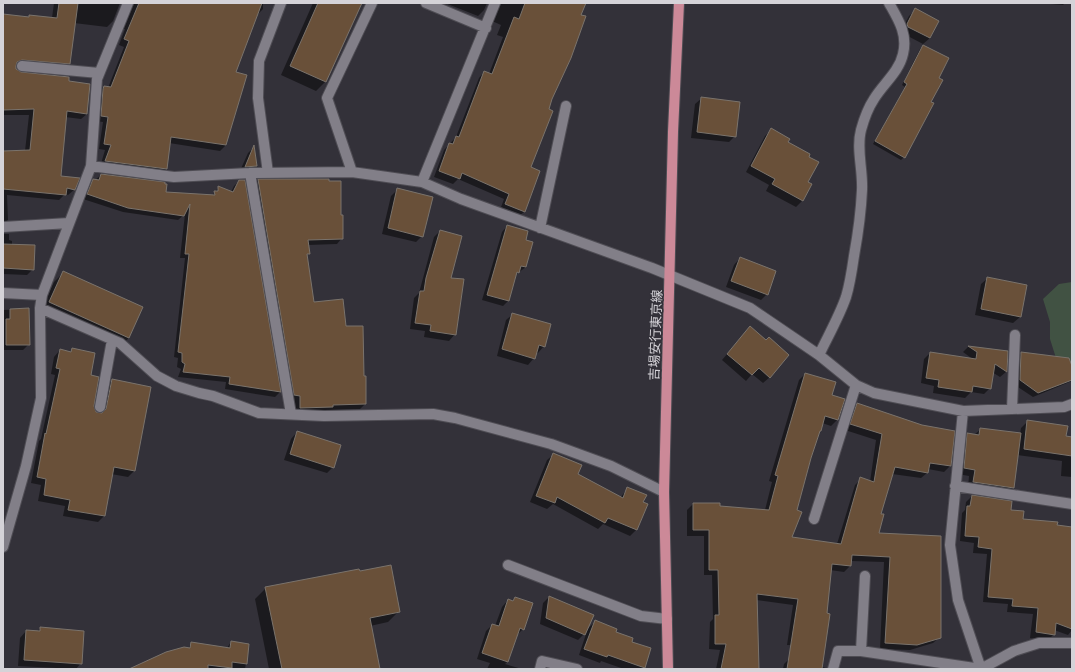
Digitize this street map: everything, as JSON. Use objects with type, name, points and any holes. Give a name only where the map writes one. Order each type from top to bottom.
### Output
[{"type":"main road","name":"吉場安行東京線","points":[[668,669],[664,492],[665,403],[670,275],[673,132],[679,3]]},
{"type":"street","points":[[3,547],[26,466],[41,398],[40,308],[42,295],[91,166],[97,80],[128,3]]},
{"type":"street","points":[[268,173],[258,98],[259,61],[281,3]]},
{"type":"street","points":[[352,172],[327,98],[372,3]]},
{"type":"street","points":[[426,3],[486,28]]},
{"type":"street","points":[[422,182],[495,3]]},
{"type":"street","points":[[819,355],[842,306],[850,282],[860,216],[862,187],[858,142],[867,113],[874,98],[892,77],[903,54],[905,37],[898,20],[888,3]]},
{"type":"street","points":[[22,66],[99,73]]},
{"type":"street","points":[[540,228],[566,106]]},
{"type":"street","points":[[91,166],[174,177],[250,173],[352,172],[422,182],[461,199],[670,275],[750,308],[819,355],[856,385],[874,393],[963,411],[1064,407],[1072,404]]},
{"type":"street","points":[[250,173],[291,414]]},
{"type":"street","points":[[3,228],[69,223]]},
{"type":"street","points":[[3,293],[42,295]]},
{"type":"street","points":[[40,308],[120,343],[157,376],[176,386],[199,394],[213,396],[259,413],[324,416],[433,414],[455,418],[551,444],[611,466],[664,492]]},
{"type":"street","points":[[1012,408],[1015,334]]},
{"type":"street","points":[[100,407],[112,340]]},
{"type":"street","points":[[814,519],[856,385]]},
{"type":"street","points":[[963,411],[950,545],[958,600],[981,669]]},
{"type":"street","points":[[955,486],[1072,504]]},
{"type":"street","points":[[508,565],[641,616],[667,618]]},
{"type":"street","points":[[861,651],[865,576]]},
{"type":"street","points":[[833,669],[838,651],[861,651],[981,669],[1014,651],[1039,643],[1072,643]]},
{"type":"street","points":[[540,669],[542,661],[577,669]]},
{"type":"green space","points":[[1072,282],[1072,372],[1056,358],[1050,339],[1050,322],[1043,299],[1059,284]]},
{"type":"building","points":[[59,3],[78,3],[70,64],[22,60],[17,62],[16,69],[21,72],[69,77],[69,81],[90,84],[87,114],[67,111],[61,176],[80,178],[75,190],[67,188],[66,195],[3,189],[3,151],[30,150],[34,109],[3,110],[3,14],[57,18]]},
{"type":"building","points":[[139,3],[262,3],[236,72],[247,75],[226,145],[171,137],[167,169],[105,161],[111,145],[104,144],[108,117],[101,116],[103,89],[104,86],[111,87],[129,41],[124,39]]},
{"type":"building","points":[[318,3],[362,3],[326,82],[290,66]]},
{"type":"building","points":[[525,3],[586,3],[581,15],[586,16],[571,58],[552,99],[549,109],[553,111],[531,167],[540,171],[525,212],[505,204],[509,194],[462,173],[460,179],[439,171],[449,143],[453,144],[456,136],[459,137],[484,71],[492,74],[514,17],[519,19]]},
{"type":"building","points":[[915,8],[939,21],[930,38],[908,27],[907,24]]},
{"type":"building","points":[[923,45],[949,58],[939,78],[943,80],[931,102],[934,103],[905,158],[875,141],[907,84],[904,82]]},
{"type":"building","points":[[701,97],[740,102],[736,137],[697,132]]},
{"type":"building","points":[[771,128],[790,139],[788,142],[810,154],[809,157],[819,162],[808,182],[812,184],[803,201],[772,184],[775,179],[751,166]]},
{"type":"building","points":[[254,145],[257,166],[245,167]]},
{"type":"building","points":[[101,174],[165,182],[165,184],[167,184],[166,192],[215,195],[214,191],[218,191],[218,186],[233,192],[239,180],[245,180],[281,392],[229,384],[230,377],[183,372],[185,364],[182,362],[182,353],[178,352],[189,254],[185,254],[190,204],[184,216],[128,208],[87,194],[93,179],[99,180]]},
{"type":"building","points":[[258,179],[329,179],[329,181],[341,181],[343,239],[308,240],[310,254],[307,254],[314,302],[343,299],[346,326],[363,326],[366,404],[300,408],[300,396],[294,395]]},
{"type":"building","points":[[397,188],[433,197],[423,237],[388,228]]},
{"type":"building","points":[[507,225],[528,231],[526,240],[533,242],[526,267],[521,266],[519,273],[517,272],[509,301],[487,295]]},
{"type":"building","points":[[440,230],[462,236],[451,278],[464,279],[456,335],[430,331],[431,325],[415,323],[420,291],[424,291],[426,278]]},
{"type":"building","points":[[3,244],[35,245],[34,270],[3,268]]},
{"type":"building","points":[[740,257],[776,271],[768,295],[731,281]]},
{"type":"building","points":[[63,271],[143,307],[129,338],[49,302]]},
{"type":"building","points":[[987,277],[1027,285],[1021,317],[981,309]]},
{"type":"building","points":[[29,308],[30,345],[6,345],[6,319],[10,319],[10,309]]},
{"type":"building","points":[[512,313],[551,324],[545,347],[539,345],[535,359],[502,349]]},
{"type":"building","points":[[750,326],[766,340],[769,337],[789,355],[770,378],[759,368],[752,375],[727,354]]},
{"type":"building","points":[[968,346],[1008,351],[1007,372],[995,364],[991,389],[973,386],[972,392],[938,387],[939,380],[926,378],[930,352],[976,359],[977,352]]},
{"type":"building","points":[[72,348],[95,353],[91,375],[99,377],[94,406],[96,412],[102,413],[106,409],[112,379],[151,387],[135,471],[114,467],[105,516],[68,510],[70,500],[44,495],[46,479],[37,477],[45,433],[46,434],[60,369],[56,368],[60,349],[71,352]]},
{"type":"building","points":[[1021,352],[1069,358],[1072,366],[1072,380],[1038,393],[1020,380]]},
{"type":"building","points":[[805,373],[836,382],[832,395],[845,399],[838,420],[825,416],[811,458],[797,510],[802,512],[792,537],[841,544],[860,477],[874,482],[882,434],[850,424],[857,403],[922,425],[955,431],[951,466],[930,463],[928,473],[895,467],[881,514],[884,514],[879,533],[941,536],[941,638],[917,645],[885,643],[890,557],[852,555],[851,566],[832,564],[827,613],[830,614],[822,669],[787,669],[798,599],[757,594],[759,669],[721,669],[726,644],[715,644],[715,615],[719,615],[718,570],[709,570],[709,530],[693,530],[693,503],[720,503],[720,506],[769,510],[778,476],[775,475]]},
{"type":"building","points":[[1027,420],[1068,426],[1066,436],[1072,437],[1072,456],[1024,449]]},
{"type":"building","points":[[980,428],[1021,433],[1014,488],[973,482],[975,470],[964,468],[967,433],[979,435]]},
{"type":"building","points":[[297,431],[341,445],[334,468],[290,454]]},
{"type":"building","points":[[553,453],[582,465],[578,474],[623,498],[627,487],[647,495],[643,502],[648,504],[637,530],[608,518],[605,523],[557,497],[555,503],[536,496]]},
{"type":"building","points":[[972,495],[1012,501],[1011,510],[1024,511],[1023,519],[1058,522],[1057,525],[1072,527],[1072,629],[1056,623],[1055,635],[1036,632],[1038,608],[1012,606],[1013,599],[988,597],[992,549],[978,547],[979,537],[965,536],[967,506],[970,506]]},
{"type":"building","points":[[391,565],[400,612],[370,618],[380,669],[282,669],[265,587],[359,569],[360,571]]},
{"type":"building","points":[[549,596],[594,615],[585,635],[546,618]]},
{"type":"building","points":[[515,597],[533,603],[524,630],[520,628],[508,662],[482,653],[492,624],[499,626],[508,599],[513,601]]},
{"type":"building","points":[[595,620],[617,629],[616,632],[633,638],[632,642],[651,648],[645,668],[608,655],[607,657],[584,649]]},
{"type":"building","points":[[40,627],[84,631],[82,664],[24,660],[26,630],[40,631]]},
{"type":"building","points":[[231,641],[249,644],[247,664],[232,662],[232,668],[208,665],[208,669],[129,669],[166,652],[184,647],[190,648],[191,642],[230,648]]}]
